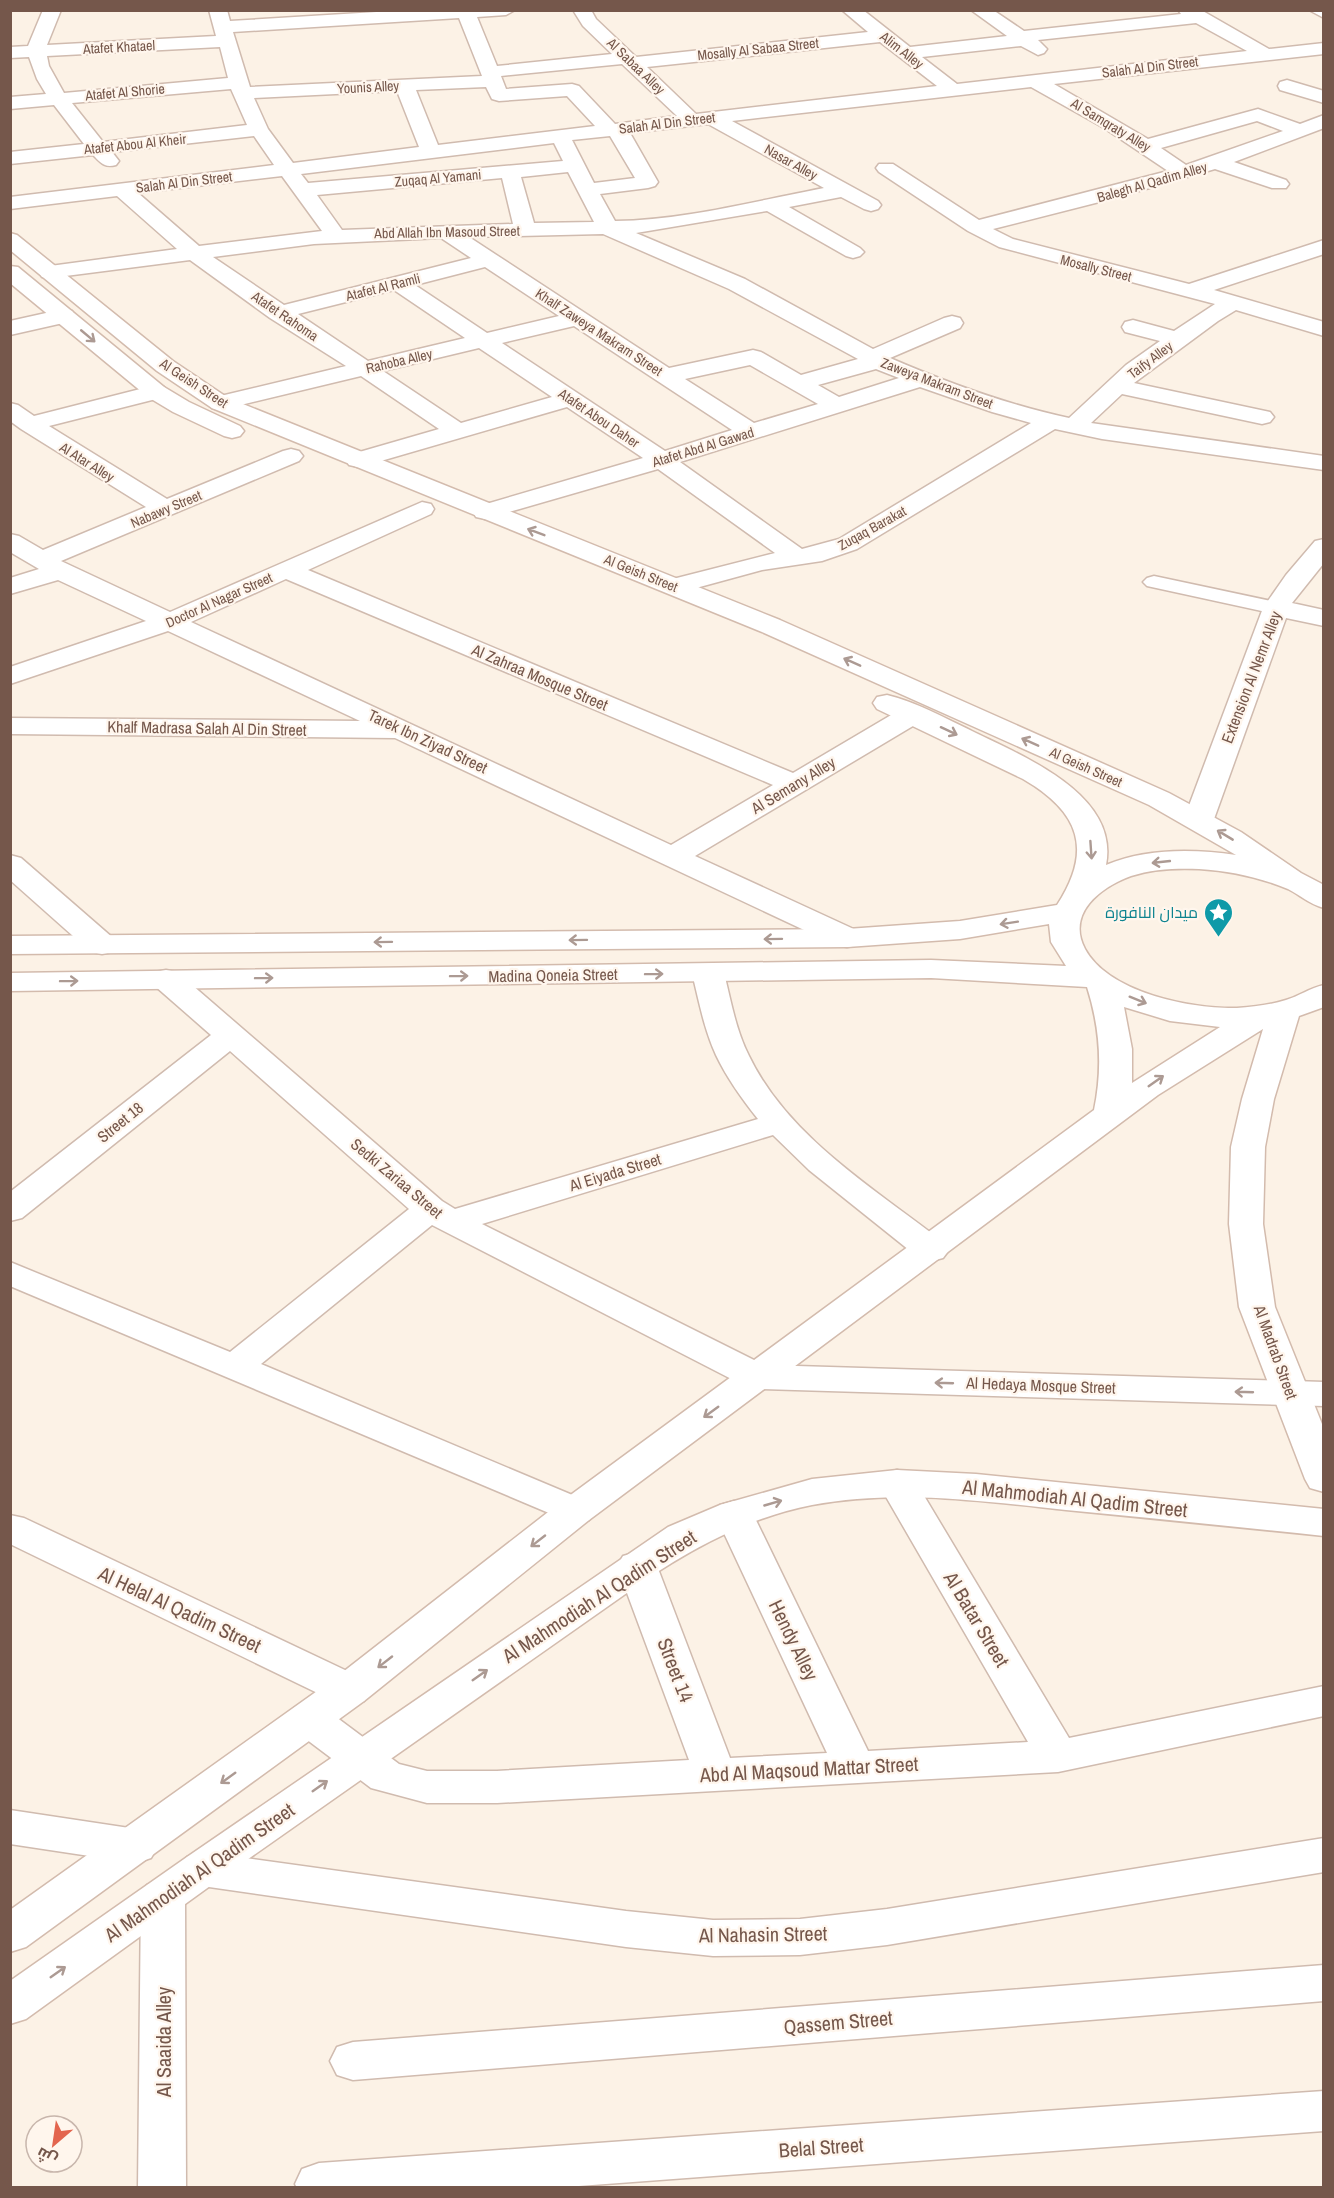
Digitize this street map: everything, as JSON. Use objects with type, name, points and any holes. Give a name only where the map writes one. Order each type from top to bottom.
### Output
[{"type":"street","points":[[37,52],[52,10]]},
{"type":"street","name":"Al Sabaa Alley","points":[[582,10],[589,22],[629,60],[702,119]]},
{"type":"street","name":"Alim Alley","points":[[850,10],[953,90]]},
{"type":"street","points":[[980,10],[1080,75]]},
{"type":"street","points":[[1318,10],[1323,13]]},
{"type":"street","name":"Atafet Khatael","points":[[10,53],[118,47],[223,26],[305,16],[496,11]]},
{"type":"street","points":[[466,13],[500,95],[572,90],[614,130],[648,182],[586,190]]},
{"type":"street","points":[[907,53],[1193,14],[1264,54],[1314,67]]},
{"type":"street","points":[[223,26],[241,88],[259,130],[336,236]]},
{"type":"street","name":"Mosally Al Sabaa Street","points":[[491,76],[629,60],[885,36]]},
{"type":"street","points":[[118,47],[149,90]]},
{"type":"street","name":"Salah Al Din Street","points":[[10,204],[702,119],[1323,48]]},
{"type":"street","name":"Atafet Rahoma","points":[[37,52],[43,73],[99,148],[126,189],[192,252],[278,313],[457,431]]},
{"type":"street","name":"Younis Alley","points":[[241,88],[404,85],[491,76]]},
{"type":"street","name":"Al Samqraty Alley","points":[[1034,81],[1096,115],[1185,173]]},
{"type":"street","points":[[404,85],[430,152]]},
{"type":"street","points":[[1287,86],[1323,97]]},
{"type":"street","name":"Atafet Al Shorie","points":[[10,103],[149,90],[241,88]]},
{"type":"street","points":[[1146,146],[1258,115],[1302,131]]},
{"type":"street","name":"Nasar Alley","points":[[702,119],[871,205]]},
{"type":"street","name":"Balegh Al Qadim Alley","points":[[975,227],[1102,197],[1185,173],[1302,131],[1323,121]]},
{"type":"street","name":"Atafet Abou Al Kheir","points":[[10,158],[259,130]]},
{"type":"street","points":[[560,136],[586,190],[602,219],[611,230]]},
{"type":"street","points":[[1217,163],[1279,184]]},
{"type":"street","name":"Zuqaq Al Yamani","points":[[303,190],[574,166]]},
{"type":"street","name":"Mosally Street","points":[[886,168],[975,227],[994,238],[1020,248],[1233,302],[1323,329]]},
{"type":"street","points":[[510,171],[525,230]]},
{"type":"street","name":"Abd Allah Ibn Masoud Street","points":[[50,272],[192,252],[336,236],[525,230],[611,230],[688,221],[843,190]]},
{"type":"street","points":[[771,205],[853,252]]},
{"type":"street","name":"Zaweya Makram Street","points":[[611,230],[737,284],[874,360],[920,379],[1062,424],[1323,463]]},
{"type":"street","name":"Khalf Zaweya Makram Street","points":[[446,232],[751,432]]},
{"type":"street","name":"Al Geish Street","points":[[10,239],[165,366],[220,403],[771,626],[1159,799],[1246,848],[1291,880]]},
{"type":"street","points":[[1190,291],[1301,256],[1323,246]]},
{"type":"street","points":[[1301,256],[1323,265]]},
{"type":"street","name":"Atafet Al Ramli","points":[[278,313],[489,260]]},
{"type":"street","name":"Al Geish Street","points":[[10,272],[156,392],[200,417],[291,456],[717,627],[913,714],[1039,776],[1061,792],[1089,830],[1093,851],[1091,871],[1074,902]]},
{"type":"street","name":"Atafet Abou Daher","points":[[397,284],[662,460],[797,557]]},
{"type":"street","name":"Taify Alley","points":[[1062,424],[1117,386],[1134,370],[1233,302]]},
{"type":"street","points":[[10,328],[64,316]]},
{"type":"street","name":"Rahoba Alley","points":[[220,403],[578,318]]},
{"type":"street","points":[[798,383],[874,360],[952,323]]},
{"type":"street","points":[[1133,327],[1178,339]]},
{"type":"street","points":[[666,376],[753,357],[837,405]]},
{"type":"street","name":"Atafet Abd Al Gawad","points":[[485,512],[662,460],[920,379]]},
{"type":"street","points":[[1117,386],[1262,417]]},
{"type":"street","points":[[20,417],[156,392]]},
{"type":"street","points":[[358,460],[571,399]]},
{"type":"street","name":"Al Atar Alley","points":[[20,417],[71,452],[166,509]]},
{"type":"street","name":"Zuqaq Barakat","points":[[674,586],[760,563],[836,549],[858,539],[1062,424]]},
{"type":"street","name":"Nabawy Street","points":[[10,586],[166,509],[291,456]]},
{"type":"street","name":"Doctor Al Nagar Street","points":[[10,676],[170,622],[422,509]]},
{"type":"street","name":"Tarek Ibn Ziyad Street","points":[[10,541],[50,566],[847,938]]},
{"type":"street","points":[[541,557],[570,545]]},
{"type":"street","name":"Extension Al Nemr Alley","points":[[1198,819],[1276,608],[1323,546]]},
{"type":"street","name":"Al Zahraa Mosque Street","points":[[286,570],[795,784]]},
{"type":"street","points":[[1276,608],[1323,618]]},
{"type":"street","name":"Al Semany Alley","points":[[674,856],[913,714]]},
{"type":"street","name":"Khalf Madrasa Salah Al Din Street","points":[[17,720],[404,730]]},
{"type":"street","points":[[1302,1004],[1237,1017],[1177,1012],[1140,1001],[1098,980],[1078,962],[1068,945],[1064,928],[1074,902],[1102,878],[1128,868],[1159,861],[1192,860],[1238,864],[1291,880],[1322,896]]},
{"type":"street","points":[[10,864],[102,945]]},
{"type":"street","name":"Madina Qoneia Street","points":[[10,945],[847,938],[960,930],[1074,902]]},
{"type":"street","name":"Madina Qoneia Street","points":[[10,982],[708,974],[931,969],[1008,971],[1098,980]]},
{"type":"street","points":[[708,974],[720,1022],[733,1056],[752,1090],[779,1123],[813,1156],[931,1250]]},
{"type":"street","name":"Sedki Zariaa Street","points":[[166,979],[440,1215],[758,1377]]},
{"type":"street","points":[[1098,980],[1112,1014],[1118,1048],[1117,1082],[1110,1116]]},
{"type":"street","points":[[10,1934],[136,1846],[349,1690],[575,1511],[1184,1062],[1302,1004]]},
{"type":"street","name":"Al Madrab Street","points":[[1302,1004],[1258,1099],[1248,1147],[1246,1224],[1257,1307],[1307,1393],[1323,1479]]},
{"type":"street","name":"Street 18","points":[[10,1210],[230,1035]]},
{"type":"street","name":"Al Eiyada Street","points":[[440,1215],[779,1123]]},
{"type":"street","points":[[234,1367],[440,1215]]},
{"type":"street","points":[[10,1272],[575,1511]]},
{"type":"street","name":"Al Hedaya Mosque Street","points":[[758,1377],[1307,1393]]},
{"type":"street","name":"Al Mahmodiah Al Qadim Street","points":[[10,2006],[201,1869],[637,1566],[682,1537],[734,1514],[812,1492],[897,1483],[976,1487],[1323,1523]]},
{"type":"street","name":"Al Batar Street","points":[[897,1483],[1058,1756]]},
{"type":"street","name":"Hendy Alley","points":[[734,1514],[854,1766]]},
{"type":"street","name":"Al Helal Al Qadim Street","points":[[10,1528],[349,1690]]},
{"type":"street","name":"Street 14","points":[[637,1566],[715,1774]]},
{"type":"street","name":"Abd Al Maqsoud Mattar Street","points":[[309,1719],[387,1777],[427,1787],[497,1787],[1058,1756],[1323,1701]]},
{"type":"street","points":[[10,1827],[136,1846]]},
{"type":"street","name":"Al Nahasin Street","points":[[201,1869],[626,1929],[713,1938],[800,1937],[886,1927],[1323,1855]]},
{"type":"street","name":"Al Saaida Alley","points":[[162,2187],[163,1897]]},
{"type":"street","name":"Qassem Street","points":[[353,2061],[1323,1983]]},
{"type":"street","name":"Belal Street","points":[[319,2184],[1323,2111]]},
{"type":"lane","points":[[1154,582],[1276,608]]},
{"type":"place","name":"ميدان النافورة","points":[[1219,938]]}]
